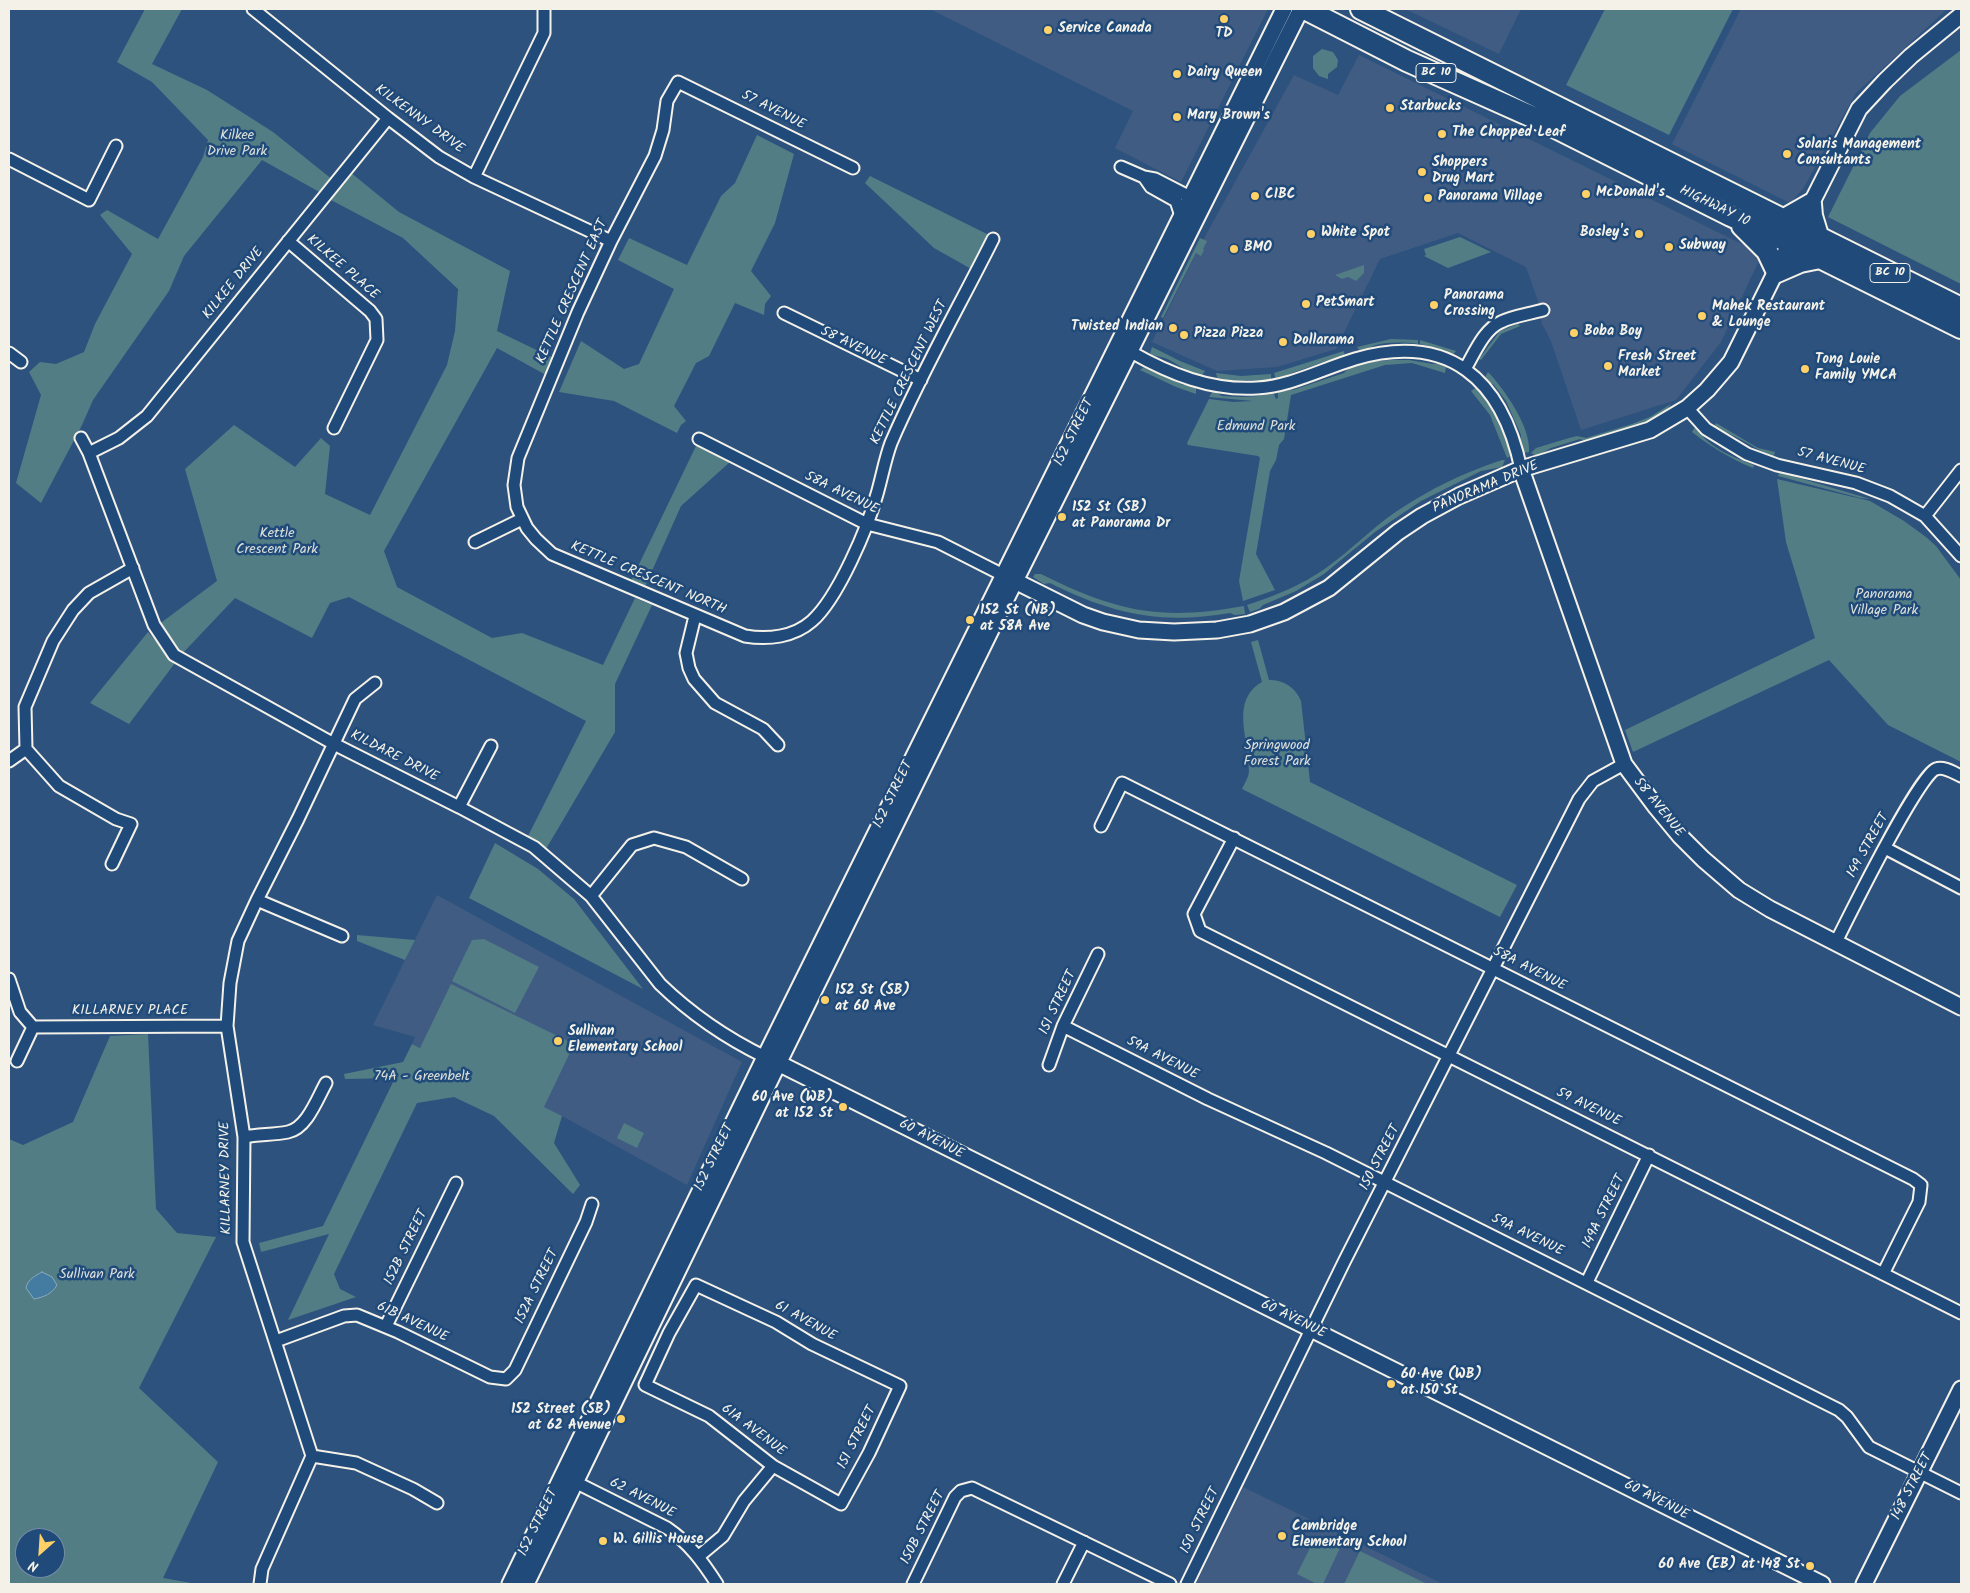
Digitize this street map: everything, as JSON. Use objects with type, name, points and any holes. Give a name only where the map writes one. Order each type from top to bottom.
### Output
[{"type":"highway","name":"HIGHWAY 10","points":[[1305,9],[1408,61],[1546,123],[1731,216],[1819,238],[1961,308]]},
{"type":"highway","name":"HIGHWAY 10","points":[[1361,9],[1790,230],[1820,258],[1961,328]]},
{"type":"highway","points":[[1790,230],[1811,204]]},
{"type":"highway","points":[[1811,204],[1812,216],[1819,238]]},
{"type":"highway","points":[[1731,216],[1767,252],[1777,272],[1800,262],[1820,258]]},
{"type":"main road","name":"152 STREET","points":[[526,1584],[778,1063],[1009,578],[1066,451],[1284,9]]},
{"type":"main road","name":"152 STREET","points":[[510,1584],[764,1056],[1009,578],[1131,352],[1301,9]]},
{"type":"main road","points":[[1811,204],[1859,109],[1906,61],[1961,15]]},
{"type":"main road","points":[[1202,208],[1199,200],[1206,182],[1207,163]]},
{"type":"main road","points":[[1185,242],[1183,229],[1192,209],[1190,197]]},
{"type":"main road","name":"PANORAMA DRIVE","points":[[1009,578],[1083,615],[1126,628],[1160,632],[1199,632],[1250,624],[1284,612],[1318,595],[1344,578],[1398,532],[1422,516],[1459,496],[1522,469],[1650,430],[1686,408],[1707,390],[1731,362],[1777,272],[1790,230]]},
{"type":"main road","points":[[1129,322],[1126,347],[1131,352]]},
{"type":"main road","name":"58 AVENUE","points":[[1522,469],[1624,764],[1680,836],[1738,890],[1770,909],[1961,1007]]},
{"type":"main road","name":"60 AVENUE","points":[[764,1056],[1822,1584]]},
{"type":"main road","name":"148 STREET","points":[[1864,1584],[1961,1389]]},
{"type":"street","name":"KILKENNY DRIVE","points":[[253,9],[439,157],[474,177],[611,241]]},
{"type":"street","points":[[474,177],[544,32],[544,9]]},
{"type":"street","name":"57 AVENUE","points":[[678,82],[853,168]]},
{"type":"street","name":"KETTLE CRESCENT EAST","points":[[522,519],[517,507],[514,485],[518,458],[578,312],[611,241],[655,156],[663,130],[667,101],[678,82]]},
{"type":"street","name":"KILKEE DRIVE","points":[[90,453],[119,438],[147,416],[388,118]]},
{"type":"street","points":[[9,159],[89,200],[116,146]]},
{"type":"street","points":[[1121,167],[1144,177],[1155,179],[1190,197]]},
{"type":"street","points":[[1144,177],[1151,187],[1176,201],[1181,216]]},
{"type":"street","name":"KETTLE CRESCENT WEST","points":[[778,637],[802,628],[812,621],[827,604],[867,524],[888,452],[921,380],[993,239]]},
{"type":"street","name":"KILKEE PLACE","points":[[288,241],[370,311],[376,319],[377,340],[334,428]]},
{"type":"street","points":[[1465,369],[1485,336],[1493,327],[1500,322],[1543,310]]},
{"type":"street","name":"58 AVENUE","points":[[784,312],[921,380]]},
{"type":"street","points":[[1131,352],[1185,378],[1231,388],[1258,388],[1289,383],[1376,354],[1401,351],[1432,355],[1465,369],[1478,380],[1498,404],[1512,436],[1522,469]]},
{"type":"street","points":[[9,353],[21,362]]},
{"type":"street","name":"57 AVENUE","points":[[1686,408],[1706,429],[1747,454],[1777,464],[1856,483],[1890,496],[1925,516],[1961,556]]},
{"type":"street","name":"KILDARE DRIVE","points":[[81,438],[90,453],[154,625],[174,655],[334,744],[534,847],[591,896],[660,984],[671,994],[717,1031],[764,1056]]},
{"type":"street","name":"58A AVENUE","points":[[699,439],[867,524],[938,542],[1009,578]]},
{"type":"street","points":[[1925,516],[1961,470]]},
{"type":"street","points":[[475,542],[522,519]]},
{"type":"street","name":"KETTLE CRESCENT NORTH","points":[[522,519],[536,539],[552,554],[745,636],[778,637]]},
{"type":"street","points":[[112,864],[131,824],[116,819],[58,786],[26,749],[25,707],[53,641],[73,610],[89,594],[133,568]]},
{"type":"street","points":[[695,616],[686,653],[694,680],[715,703],[763,729],[778,745]]},
{"type":"street","name":"KILLARNEY DRIVE","points":[[312,1456],[243,1242],[244,1137],[227,1026],[230,983],[238,941],[257,900],[355,699],[375,683]]},
{"type":"street","points":[[459,807],[490,746]]},
{"type":"street","points":[[9,761],[26,749]]},
{"type":"street","name":"150 STREET","points":[[1187,1584],[1311,1329],[1579,799],[1593,782],[1624,764]]},
{"type":"street","name":"149 STREET","points":[[1836,942],[1884,848],[1930,772],[1936,769],[1946,770],[1961,776]]},
{"type":"street","name":"58A AVENUE","points":[[1101,826],[1122,783],[1913,1179],[1921,1185],[1919,1202],[1883,1274]]},
{"type":"street","points":[[591,896],[632,845],[654,838],[686,848],[742,879]]},
{"type":"street","name":"59 AVENUE","points":[[1234,838],[1194,914],[1200,931],[1961,1313]]},
{"type":"street","points":[[1884,848],[1961,888]]},
{"type":"street","points":[[257,900],[342,936]]},
{"type":"street","name":"151 STREET","points":[[1049,1065],[1063,1026],[1098,954]]},
{"type":"street","points":[[9,979],[20,1012],[33,1027],[17,1061]]},
{"type":"street","name":"KILLARNEY PLACE","points":[[33,1027],[227,1026]]},
{"type":"street","name":"59A AVENUE","points":[[1063,1026],[1208,1099],[1386,1182],[1840,1410],[1869,1447],[1961,1493]]},
{"type":"street","points":[[244,1137],[290,1132],[302,1124],[326,1083]]},
{"type":"street","name":"149A STREET","points":[[1588,1282],[1649,1155]]},
{"type":"street","name":"152B STREET","points":[[386,1326],[456,1182]]},
{"type":"street","name":"152A STREET","points":[[506,1379],[515,1370],[586,1222],[592,1204]]},
{"type":"street","name":"61 AVENUE","points":[[645,1385],[669,1334],[696,1285],[776,1322],[812,1344],[900,1386]]},
{"type":"street","name":"61B AVENUE","points":[[276,1341],[344,1316],[356,1315],[386,1326],[490,1377],[506,1379]]},
{"type":"street","name":"61A AVENUE","points":[[645,1385],[709,1416],[773,1466],[841,1504]]},
{"type":"street","name":"151 STREET","points":[[841,1504],[869,1453],[900,1386]]},
{"type":"street","points":[[260,1584],[262,1569],[312,1456],[356,1463],[413,1489],[437,1503]]},
{"type":"street","points":[[699,1556],[723,1536],[744,1501],[773,1466]]},
{"type":"street","name":"62 AVENUE","points":[[562,1476],[667,1528],[690,1546],[699,1556],[717,1584]]},
{"type":"street","name":"150B STREET","points":[[913,1584],[955,1497],[966,1489],[978,1489],[1084,1542]]},
{"type":"street","points":[[1063,1584],[1084,1542],[1170,1584]]},
{"type":"shaded area","points":[[930,9],[1268,9],[1181,182],[1115,148],[1133,111]]},
{"type":"shaded area","points":[[1405,9],[1521,9],[1499,54]]},
{"type":"shaded area","points":[[1741,9],[1947,9],[1856,93],[1803,189],[1790,203],[1672,144]]},
{"type":"shaded area","name":"Panorama Village","points":[[1359,55],[1762,254],[1721,342],[1676,400],[1581,430],[1551,341],[1542,324],[1538,301],[1526,267],[1458,233],[1380,259],[1336,349],[1277,367],[1217,371],[1152,342],[1202,242],[1294,75],[1338,95]]},
{"type":"shaded area","name":"Sullivan Elementary School","points":[[437,895],[742,1062],[687,1185],[562,1116],[412,1044],[415,1037],[373,1025]]},
{"type":"shaded area","points":[[42,1272],[52,1277],[57,1285],[47,1295],[34,1299],[26,1288],[34,1276]]},
{"type":"shaded area","name":"Cambridge Elementary School","points":[[1243,1487],[1443,1584],[1196,1584]]},
{"type":"green space","name":"Kilkee Drive Park","points":[[145,9],[182,9],[152,64],[207,90],[273,132],[333,180],[323,194],[262,160],[184,256],[169,291],[93,400],[41,503],[16,483],[41,395],[29,372],[40,362],[56,364],[84,352],[95,324],[132,254],[100,215],[107,210],[158,239],[203,157],[208,140],[152,82],[117,62]]},
{"type":"green space","points":[[1605,9],[1733,9],[1669,135],[1566,85]]},
{"type":"green space","points":[[1322,49],[1333,52],[1338,60],[1337,67],[1328,74],[1328,79],[1319,76],[1313,68],[1313,56]]},
{"type":"green space","points":[[1961,50],[1961,284],[1828,217],[1870,133],[1900,96]]},
{"type":"green space","points":[[757,135],[794,154],[775,223],[751,271],[771,296],[765,304],[764,315],[735,303],[709,356],[696,363],[674,406],[686,421],[681,425],[677,433],[614,401],[559,392],[581,341],[624,369],[639,364],[674,289],[618,260],[629,238],[687,265],[721,196],[735,183]]},
{"type":"green space","name":"Kettle Crescent Park","points":[[350,172],[399,212],[510,271],[497,331],[553,358],[546,375],[497,348],[384,551],[397,587],[492,638],[522,633],[603,665],[635,598],[652,605],[615,684],[615,732],[546,849],[527,838],[586,721],[349,597],[330,603],[312,638],[235,598],[181,655],[158,625],[217,581],[185,469],[234,425],[295,467],[321,438],[330,446],[325,494],[370,515],[447,365],[455,331],[458,289],[403,238],[329,199]]},
{"type":"green space","points":[[870,176],[991,236],[973,270],[934,248],[865,183]]},
{"type":"green space","points":[[1460,237],[1491,252],[1448,268],[1424,256],[1426,255],[1424,249]]},
{"type":"green space","points":[[1200,238],[1207,241],[1204,250],[1201,256],[1196,253],[1163,318],[1161,317]]},
{"type":"green space","points":[[1364,265],[1364,273],[1356,281],[1348,277],[1342,279],[1335,275]]},
{"type":"green space","points":[[1518,324],[1520,326],[1501,334],[1481,360],[1479,359],[1500,331]]},
{"type":"green space","points":[[1391,339],[1418,340],[1418,344],[1381,344],[1361,352],[1357,347]]},
{"type":"green space","points":[[1420,340],[1456,351],[1451,357],[1439,349],[1420,344]]},
{"type":"green space","points":[[1152,347],[1205,371],[1201,377],[1165,358],[1154,356],[1150,354]]},
{"type":"green space","points":[[1344,351],[1345,358],[1335,358],[1276,380],[1274,373]]},
{"type":"green space","name":"Edmund Park","points":[[1388,360],[1439,363],[1446,367],[1445,373],[1412,363],[1385,365],[1291,395],[1284,439],[1279,445],[1276,460],[1270,471],[1256,554],[1275,590],[1243,601],[1239,581],[1260,458],[1258,456],[1188,445],[1187,443],[1209,399],[1233,402],[1253,401],[1209,397],[1213,391],[1222,396],[1242,397],[1259,396],[1263,393],[1273,392],[1276,399],[1278,398],[1278,391],[1288,388],[1293,390],[1344,373],[1348,369],[1359,365]]},
{"type":"green space","points":[[1144,367],[1183,385],[1188,384],[1196,387],[1196,394],[1140,370]]},
{"type":"green space","points":[[1488,372],[1516,409],[1526,431],[1529,452],[1524,453],[1522,449],[1521,435],[1506,401],[1494,385],[1484,379]]},
{"type":"green space","points":[[1216,373],[1241,376],[1271,374],[1271,381],[1218,381]]},
{"type":"green space","points":[[1477,387],[1496,417],[1512,455],[1507,458],[1490,415],[1471,391]]},
{"type":"green space","points":[[1671,404],[1656,417],[1632,427],[1585,441],[1580,439],[1551,448],[1537,456],[1531,453],[1536,448],[1569,438],[1577,436],[1586,438],[1632,424],[1650,417]]},
{"type":"green space","points":[[1716,423],[1758,448],[1775,452],[1773,458],[1734,436],[1713,428]]},
{"type":"green space","points":[[1695,427],[1710,443],[1728,454],[1754,465],[1753,468],[1729,457],[1706,443],[1692,432]]},
{"type":"green space","points":[[697,444],[730,462],[681,506],[643,591],[629,585]]},
{"type":"green space","points":[[1505,460],[1502,467],[1481,471],[1421,501],[1375,532],[1324,574],[1296,591],[1250,612],[1247,605],[1288,590],[1317,574],[1409,503],[1435,488]]},
{"type":"green space","points":[[1780,470],[1786,474],[1870,499],[1778,476]]},
{"type":"green space","name":"Panorama Village Park","points":[[1777,479],[1870,501],[1904,521],[1926,537],[1936,546],[1961,580],[1961,762],[1888,725],[1829,660],[1633,752],[1625,730],[1815,638],[1786,542]]},
{"type":"green space","points":[[1035,574],[1041,574],[1068,587],[1116,605],[1140,610],[1188,613],[1244,606],[1245,614],[1235,615],[1230,613],[1181,618],[1137,614],[1095,602],[1050,583],[1044,584],[1033,577]]},
{"type":"green space","points":[[148,632],[175,663],[129,724],[90,703]]},
{"type":"green space","name":"Springwood Forest Park","points":[[1258,640],[1269,680],[1279,681],[1288,685],[1296,692],[1301,701],[1310,782],[1517,885],[1500,917],[1242,789],[1249,771],[1244,722],[1246,700],[1252,690],[1262,682],[1251,642]]},
{"type":"green space","points":[[495,843],[538,869],[574,899],[643,989],[469,898]]},
{"type":"green space","points":[[357,935],[415,940],[405,960],[357,941]]},
{"type":"green space","points":[[484,939],[539,967],[515,1013],[452,981],[472,940]]},
{"type":"green space","name":"74A - Greenbelt","points":[[451,984],[574,1044],[544,1107],[562,1116],[554,1143],[580,1185],[573,1194],[494,1116],[454,1097],[417,1103],[334,1274],[340,1289],[356,1297],[288,1320],[329,1234],[261,1252],[259,1243],[323,1226],[395,1078],[345,1079],[344,1074],[403,1062],[412,1044],[420,1048]]},
{"type":"green space","name":"Sullivan Park","points":[[148,1034],[156,1209],[177,1233],[216,1237],[139,1388],[218,1462],[163,1578],[197,1584],[9,1584],[9,1139],[23,1145],[73,1122],[110,1036]]},
{"type":"green space","points":[[624,1123],[644,1133],[637,1148],[617,1138]]},
{"type":"green space","points":[[1316,1536],[1340,1548],[1323,1584],[1317,1584],[1297,1574]]},
{"type":"green space","points":[[1360,1551],[1427,1584],[1344,1584]]},
{"type":"place","name":"TD","points":[[1224,19]]},
{"type":"place","name":"Service Canada","points":[[1048,30]]},
{"type":"place","name":"Dairy Queen","points":[[1177,74]]},
{"type":"place","name":"Starbucks","points":[[1390,108]]},
{"type":"place","name":"Mary Brown's","points":[[1177,117]]},
{"type":"place","name":"The Chopped Leaf","points":[[1442,134]]},
{"type":"place","name":"Solaris Management Consultants","points":[[1787,154]]},
{"type":"place","name":"Shoppers Drug Mart","points":[[1422,172]]},
{"type":"place","name":"McDonald's","points":[[1586,194]]},
{"type":"place","name":"CIBC","points":[[1255,196]]},
{"type":"place","name":"Panorama Village","points":[[1428,198]]},
{"type":"place","name":"White Spot","points":[[1311,234]]},
{"type":"place","name":"Bosley's","points":[[1639,234]]},
{"type":"place","name":"Subway","points":[[1669,247]]},
{"type":"place","name":"BMO","points":[[1234,249]]},
{"type":"place","name":"PetSmart","points":[[1306,304]]},
{"type":"place","name":"Panorama Crossing","points":[[1434,305]]},
{"type":"place","name":"Mahek Restaurant & Lounge","points":[[1702,316]]},
{"type":"place","name":"Twisted Indian","points":[[1173,328]]},
{"type":"place","name":"Boba Boy","points":[[1574,333]]},
{"type":"place","name":"Pizza Pizza","points":[[1184,335]]},
{"type":"place","name":"Dollarama","points":[[1283,342]]},
{"type":"place","name":"Fresh Street Market","points":[[1608,366]]},
{"type":"place","name":"Tong Louie Family YMCA","points":[[1805,369]]},
{"type":"place","name":"152 St (SB) at Panorama Dr","points":[[1062,517]]},
{"type":"place","name":"152 St (NB) at 58A Ave","points":[[970,620]]},
{"type":"place","name":"152 St (SB) at 60 Ave","points":[[825,1000]]},
{"type":"place","name":"Sullivan Elementary School","points":[[558,1041]]},
{"type":"place","name":"60 Ave (WB) at 152 St","points":[[843,1107]]},
{"type":"place","name":"60 Ave (WB) at 150 St","points":[[1391,1384]]},
{"type":"place","name":"152 Street (SB) at 62 Avenue","points":[[621,1419]]},
{"type":"place","name":"Cambridge Elementary School","points":[[1282,1536]]},
{"type":"place","name":"W. Gillis House","points":[[603,1541]]},
{"type":"place","name":"60 Ave (EB) at 148 St","points":[[1810,1566]]}]
